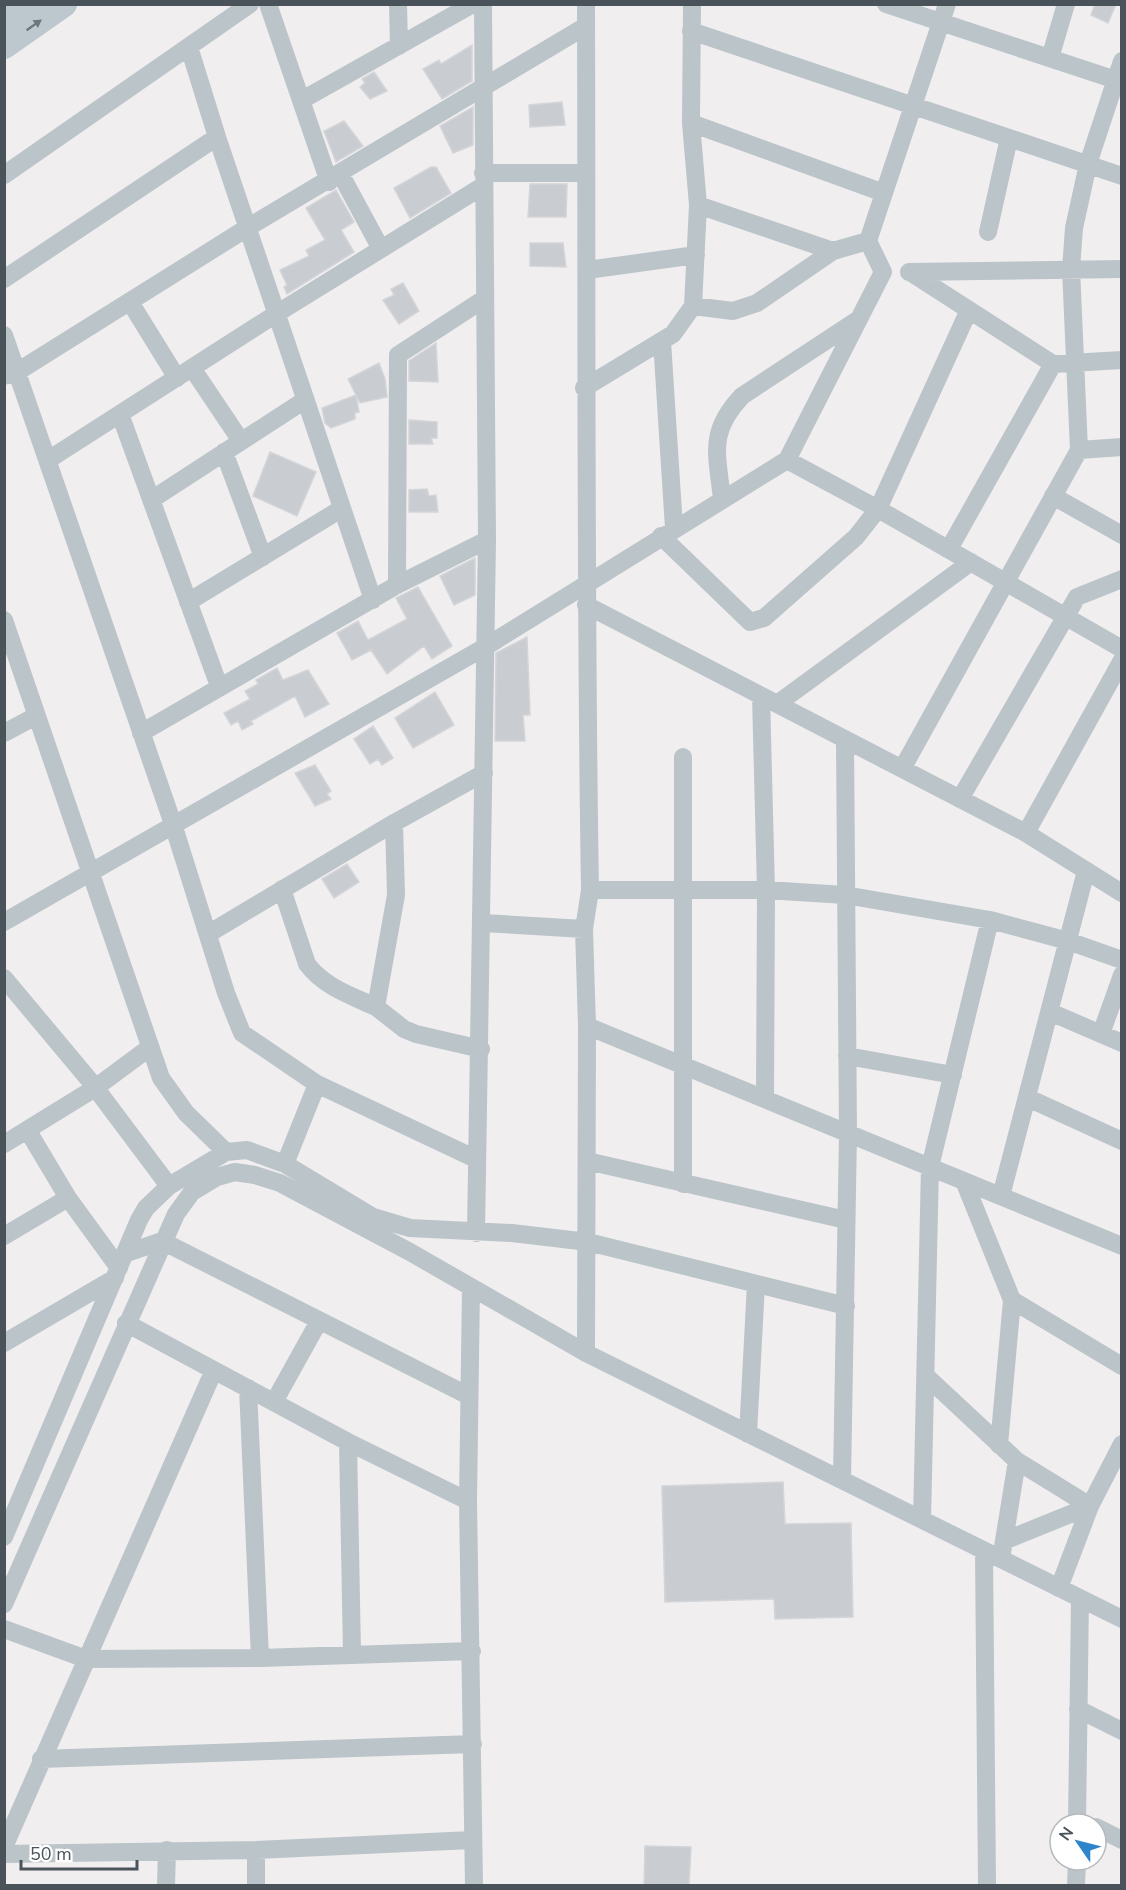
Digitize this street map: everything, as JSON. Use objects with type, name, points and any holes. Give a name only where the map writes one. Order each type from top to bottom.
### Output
[{"type":"street","points":[[4,22],[28,4]]},
{"type":"street","points":[[4,46],[64,4]]},
{"type":"street","points":[[4,175],[250,4]]},
{"type":"street","points":[[268,4],[302,100],[335,178],[381,249]]},
{"type":"street","points":[[398,4],[399,46]]},
{"type":"street","points":[[302,100],[473,4]]},
{"type":"street","points":[[476,1233],[483,923],[484,647],[487,540],[483,4]]},
{"type":"street","points":[[586,4],[587,270],[584,388],[588,473],[586,605],[590,890],[584,929],[587,1026],[586,1353]]},
{"type":"street","points":[[584,388],[673,334],[693,306],[698,205],[691,123],[692,4]]},
{"type":"street","points":[[886,4],[940,24],[1050,57],[1118,81]]},
{"type":"street","points":[[883,272],[868,241],[947,4]]},
{"type":"street","points":[[1050,57],[1066,4]]},
{"type":"street","points":[[11,374],[247,228],[335,178],[586,26]]},
{"type":"street","points":[[691,31],[1122,176]]},
{"type":"street","points":[[189,47],[247,228],[373,600]]},
{"type":"street","points":[[902,769],[1079,450],[1071,269],[1074,228],[1088,164],[1118,81],[1122,61]]},
{"type":"street","points":[[691,123],[884,193]]},
{"type":"street","points":[[4,279],[217,137]]},
{"type":"street","points":[[988,232],[1009,138]]},
{"type":"street","points":[[48,460],[381,249],[483,179],[586,172]]},
{"type":"street","points":[[698,205],[833,251]]},
{"type":"street","points":[[693,306],[733,312],[757,303],[833,251],[868,241]]},
{"type":"street","points":[[587,270],[696,255]]},
{"type":"street","points":[[883,272],[1122,269]]},
{"type":"street","points":[[5,922],[484,647],[787,460],[883,272]]},
{"type":"street","points":[[910,272],[1053,364],[1122,360]]},
{"type":"street","points":[[397,585],[398,355],[484,299]]},
{"type":"street","points":[[130,302],[241,441]]},
{"type":"street","points":[[662,341],[668,532],[750,622],[764,618],[856,537],[878,509],[969,310]]},
{"type":"street","points":[[722,499],[718,434],[729,410],[741,396],[857,321]]},
{"type":"street","points":[[4,334],[11,374],[48,460],[173,824],[226,993],[242,1032],[317,1084],[476,1160]]},
{"type":"street","points":[[949,549],[1053,364]]},
{"type":"street","points":[[151,500],[305,400]]},
{"type":"street","points":[[120,414],[219,686]]},
{"type":"street","points":[[1079,450],[1122,447]]},
{"type":"street","points":[[224,452],[263,556]]},
{"type":"street","points":[[787,460],[949,549],[1122,649]]},
{"type":"street","points":[[1053,496],[1122,535]]},
{"type":"street","points":[[188,602],[341,510]]},
{"type":"street","points":[[141,732],[397,585],[487,540]]},
{"type":"street","points":[[769,700],[971,562]]},
{"type":"street","points":[[960,799],[1077,597],[1122,579]]},
{"type":"street","points":[[586,605],[1026,833],[1121,890]]},
{"type":"street","points":[[6,626],[161,1078],[171,1095],[225,1152]]},
{"type":"street","points":[[1026,833],[1122,660]]},
{"type":"street","points":[[765,1099],[769,700]]},
{"type":"street","points":[[4,733],[36,716]]},
{"type":"street","points":[[842,1480],[848,1133],[845,740]]},
{"type":"street","points":[[683,758],[681,892],[685,1066],[684,1184]]},
{"type":"street","points":[[208,934],[394,823],[484,773]]},
{"type":"street","points":[[376,1008],[396,895],[394,823]]},
{"type":"street","points":[[1001,1196],[1086,871]]},
{"type":"street","points":[[282,889],[308,964],[326,984],[376,1008],[404,1029],[480,1049]]},
{"type":"street","points":[[590,890],[681,892],[766,890],[845,895],[990,920],[1068,941],[1122,960]]},
{"type":"street","points":[[922,1520],[930,1167],[990,920]]},
{"type":"street","points":[[483,923],[584,929]]},
{"type":"street","points":[[1101,1034],[1122,975]]},
{"type":"street","points":[[4,978],[95,1088],[169,1186]]},
{"type":"street","points":[[1050,1012],[1122,1043]]},
{"type":"street","points":[[587,1026],[1122,1246]]},
{"type":"street","points":[[4,1144],[95,1088],[149,1048]]},
{"type":"street","points":[[847,1056],[952,1075]]},
{"type":"street","points":[[285,1164],[317,1084]]},
{"type":"street","points":[[1028,1098],[1122,1141]]},
{"type":"street","points":[[28,1131],[68,1198],[119,1266]]},
{"type":"street","points":[[4,1537],[119,1266],[146,1208],[169,1186],[225,1152],[247,1150],[285,1164],[373,1217],[410,1228],[512,1233],[588,1242],[846,1306]]},
{"type":"street","points":[[587,1161],[846,1220]]},
{"type":"street","points":[[4,1604],[162,1241],[176,1214],[192,1192],[217,1176],[236,1172],[255,1174],[280,1183],[471,1287],[586,1353],[984,1551],[1003,1550],[1090,1506]]},
{"type":"street","points":[[964,1181],[1012,1300],[999,1446]]},
{"type":"street","points":[[4,1236],[68,1198]]},
{"type":"street","points":[[4,1343],[119,1266],[162,1241]]},
{"type":"street","points":[[162,1241],[469,1396]]},
{"type":"street","points":[[748,1434],[756,1284]]},
{"type":"street","points":[[471,1287],[468,1501],[474,1886]]},
{"type":"street","points":[[1012,1300],[1122,1366]]},
{"type":"street","points":[[274,1402],[319,1321]]},
{"type":"street","points":[[126,1323],[348,1442],[468,1501]]},
{"type":"street","points":[[4,1846],[214,1370]]},
{"type":"street","points":[[926,1376],[1017,1461],[1090,1506]]},
{"type":"street","points":[[248,1388],[260,1658]]},
{"type":"street","points":[[348,1442],[352,1653]]},
{"type":"street","points":[[1059,1587],[1090,1506],[1122,1444]]},
{"type":"street","points":[[1003,1550],[1017,1461]]},
{"type":"street","points":[[1003,1550],[1059,1587],[1122,1619]]},
{"type":"street","points":[[984,1551],[987,1886]]},
{"type":"street","points":[[1080,1598],[1078,1709],[1082,1812]]},
{"type":"street","points":[[4,1629],[86,1659],[260,1658],[352,1653],[471,1651]]},
{"type":"street","points":[[1078,1709],[1122,1731]]},
{"type":"street","points":[[41,1759],[473,1744]]},
{"type":"street","points":[[1108,1833],[1122,1840]]},
{"type":"street","points":[[4,1854],[256,1850],[472,1840]]},
{"type":"street","points":[[166,1886],[167,1850]]},
{"type":"street","points":[[256,1850],[256,1886]]},
{"type":"building","points":[[1095,4],[1116,4],[1108,23],[1091,15]]},
{"type":"building","points":[[472,45],[472,81],[442,99],[423,69],[439,60],[441,64]]},
{"type":"building","points":[[374,72],[387,91],[370,99],[360,87],[365,83],[362,79]]},
{"type":"building","points":[[562,102],[565,125],[530,127],[529,105]]},
{"type":"building","points":[[473,107],[473,145],[453,153],[440,126]]},
{"type":"building","points":[[344,121],[363,146],[336,162],[324,131]]},
{"type":"building","points":[[431,167],[436,167],[451,193],[410,218],[394,188]]},
{"type":"building","points":[[530,184],[567,184],[566,217],[528,217]]},
{"type":"building","points":[[336,190],[354,222],[341,230],[354,252],[287,294],[284,287],[287,285],[280,270],[309,256],[306,250],[325,240],[306,208]]},
{"type":"building","points":[[530,243],[563,243],[566,267],[530,266]]},
{"type":"building","points":[[403,283],[419,311],[399,324],[383,300],[394,295],[391,289]]},
{"type":"building","points":[[436,343],[438,382],[409,381],[409,361]]},
{"type":"building","points":[[379,363],[385,379],[387,397],[360,403],[348,379]]},
{"type":"building","points":[[356,395],[359,412],[355,413],[355,419],[331,428],[325,423],[322,408]]},
{"type":"building","points":[[409,420],[437,422],[437,438],[431,438],[433,444],[409,444]]},
{"type":"building","points":[[270,452],[316,472],[297,516],[253,496]]},
{"type":"building","points":[[427,489],[429,496],[436,495],[438,512],[409,512],[409,490]]},
{"type":"building","points":[[475,558],[475,595],[454,605],[440,576]]},
{"type":"building","points":[[418,587],[452,646],[432,659],[424,646],[387,674],[371,650],[352,660],[337,633],[358,621],[368,640],[407,619],[396,598]]},
{"type":"building","points":[[527,637],[530,715],[523,715],[525,741],[495,741],[496,653]]},
{"type":"building","points":[[277,668],[283,680],[308,670],[329,704],[305,717],[295,696],[251,721],[253,724],[242,730],[238,721],[231,725],[224,713],[250,699],[245,691],[258,684],[256,680]]},
{"type":"building","points":[[435,692],[454,725],[413,748],[395,718]]},
{"type":"building","points":[[373,726],[393,758],[382,765],[378,759],[370,764],[354,739]]},
{"type":"building","points":[[315,765],[331,791],[327,794],[331,799],[315,806],[295,773]]},
{"type":"building","points":[[347,864],[359,882],[334,898],[322,879]]},
{"type":"building","points":[[783,1482],[785,1524],[851,1523],[853,1617],[775,1619],[774,1599],[665,1602],[662,1486]]},
{"type":"building","points":[[645,1846],[691,1847],[689,1886],[644,1886]]}]
